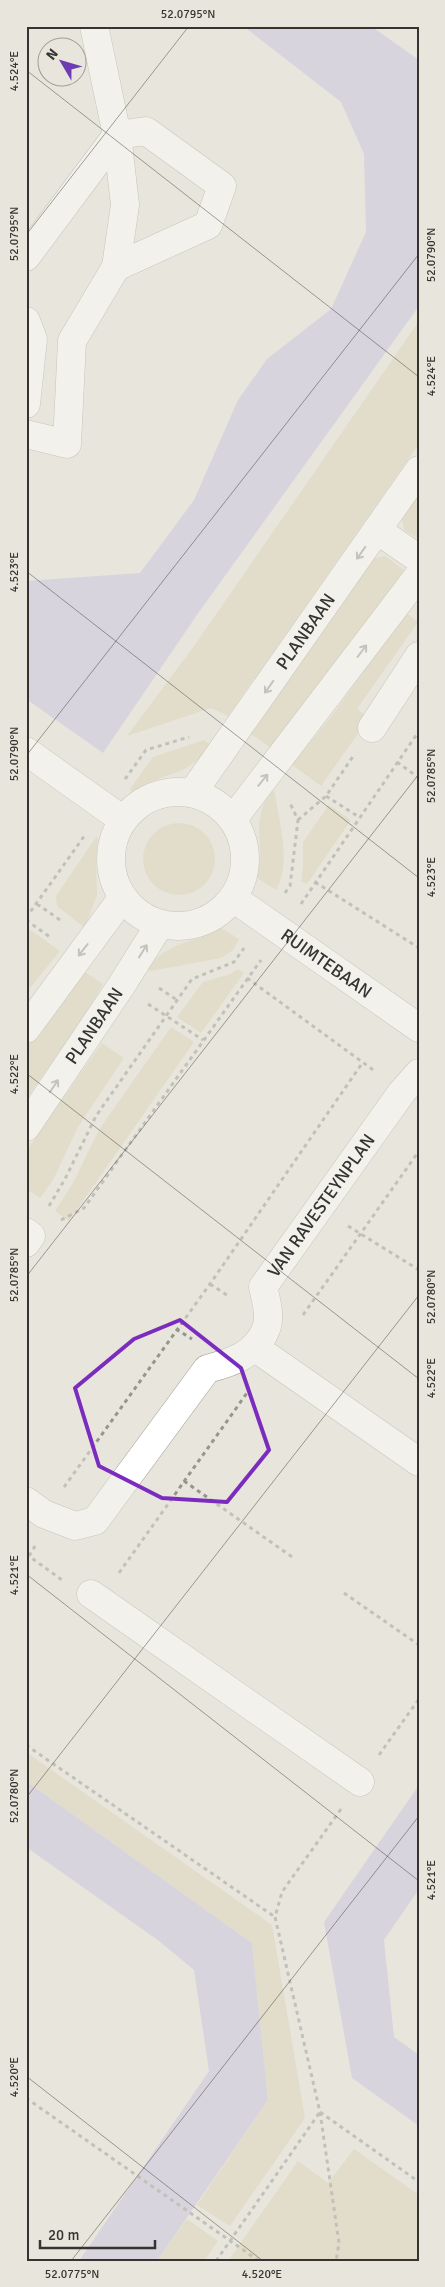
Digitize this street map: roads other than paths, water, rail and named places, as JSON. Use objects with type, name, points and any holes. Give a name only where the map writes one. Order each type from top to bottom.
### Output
[{"type":"street","points":[[26,434],[67,444],[72,340],[116,267],[125,205],[117,135],[94,26]]},
{"type":"street","points":[[26,257],[117,135],[146,131],[222,186],[208,225],[116,267]]},
{"type":"street","points":[[26,404],[30,330],[72,340]]},
{"type":"street","name":"PLANBAAN","points":[[193,792],[419,470]]},
{"type":"street","points":[[377,530],[419,559]]},
{"type":"street","points":[[233,818],[419,575]]},
{"type":"street","points":[[372,728],[419,656]]},
{"type":"street","points":[[26,751],[114,813]]},
{"type":"street","points":[[173,791],[193,792],[208,798],[222,807],[233,818],[241,834],[245,850],[246,867],[241,883],[233,898],[222,910],[208,919],[193,925],[160,924],[140,914],[122,897],[115,883],[111,867],[111,850],[115,834],[114,813],[154,796],[173,791]]},
{"type":"street","points":[[26,1029],[122,897]]},
{"type":"street","name":"RUIMTEBAAN","points":[[233,898],[419,1028]]},
{"type":"street","name":"PLANBAAN","points":[[26,1127],[121,986],[160,924]]},
{"type":"street","name":"VAN RAVESTEYNPLAN","points":[[35,1508],[75,1526],[95,1521],[207,1369],[262,1353],[267,1308],[263,1287],[410,1082]]},
{"type":"street","points":[[262,1353],[419,1462]]},
{"type":"street","points":[[91,1594],[360,1782]]}]
